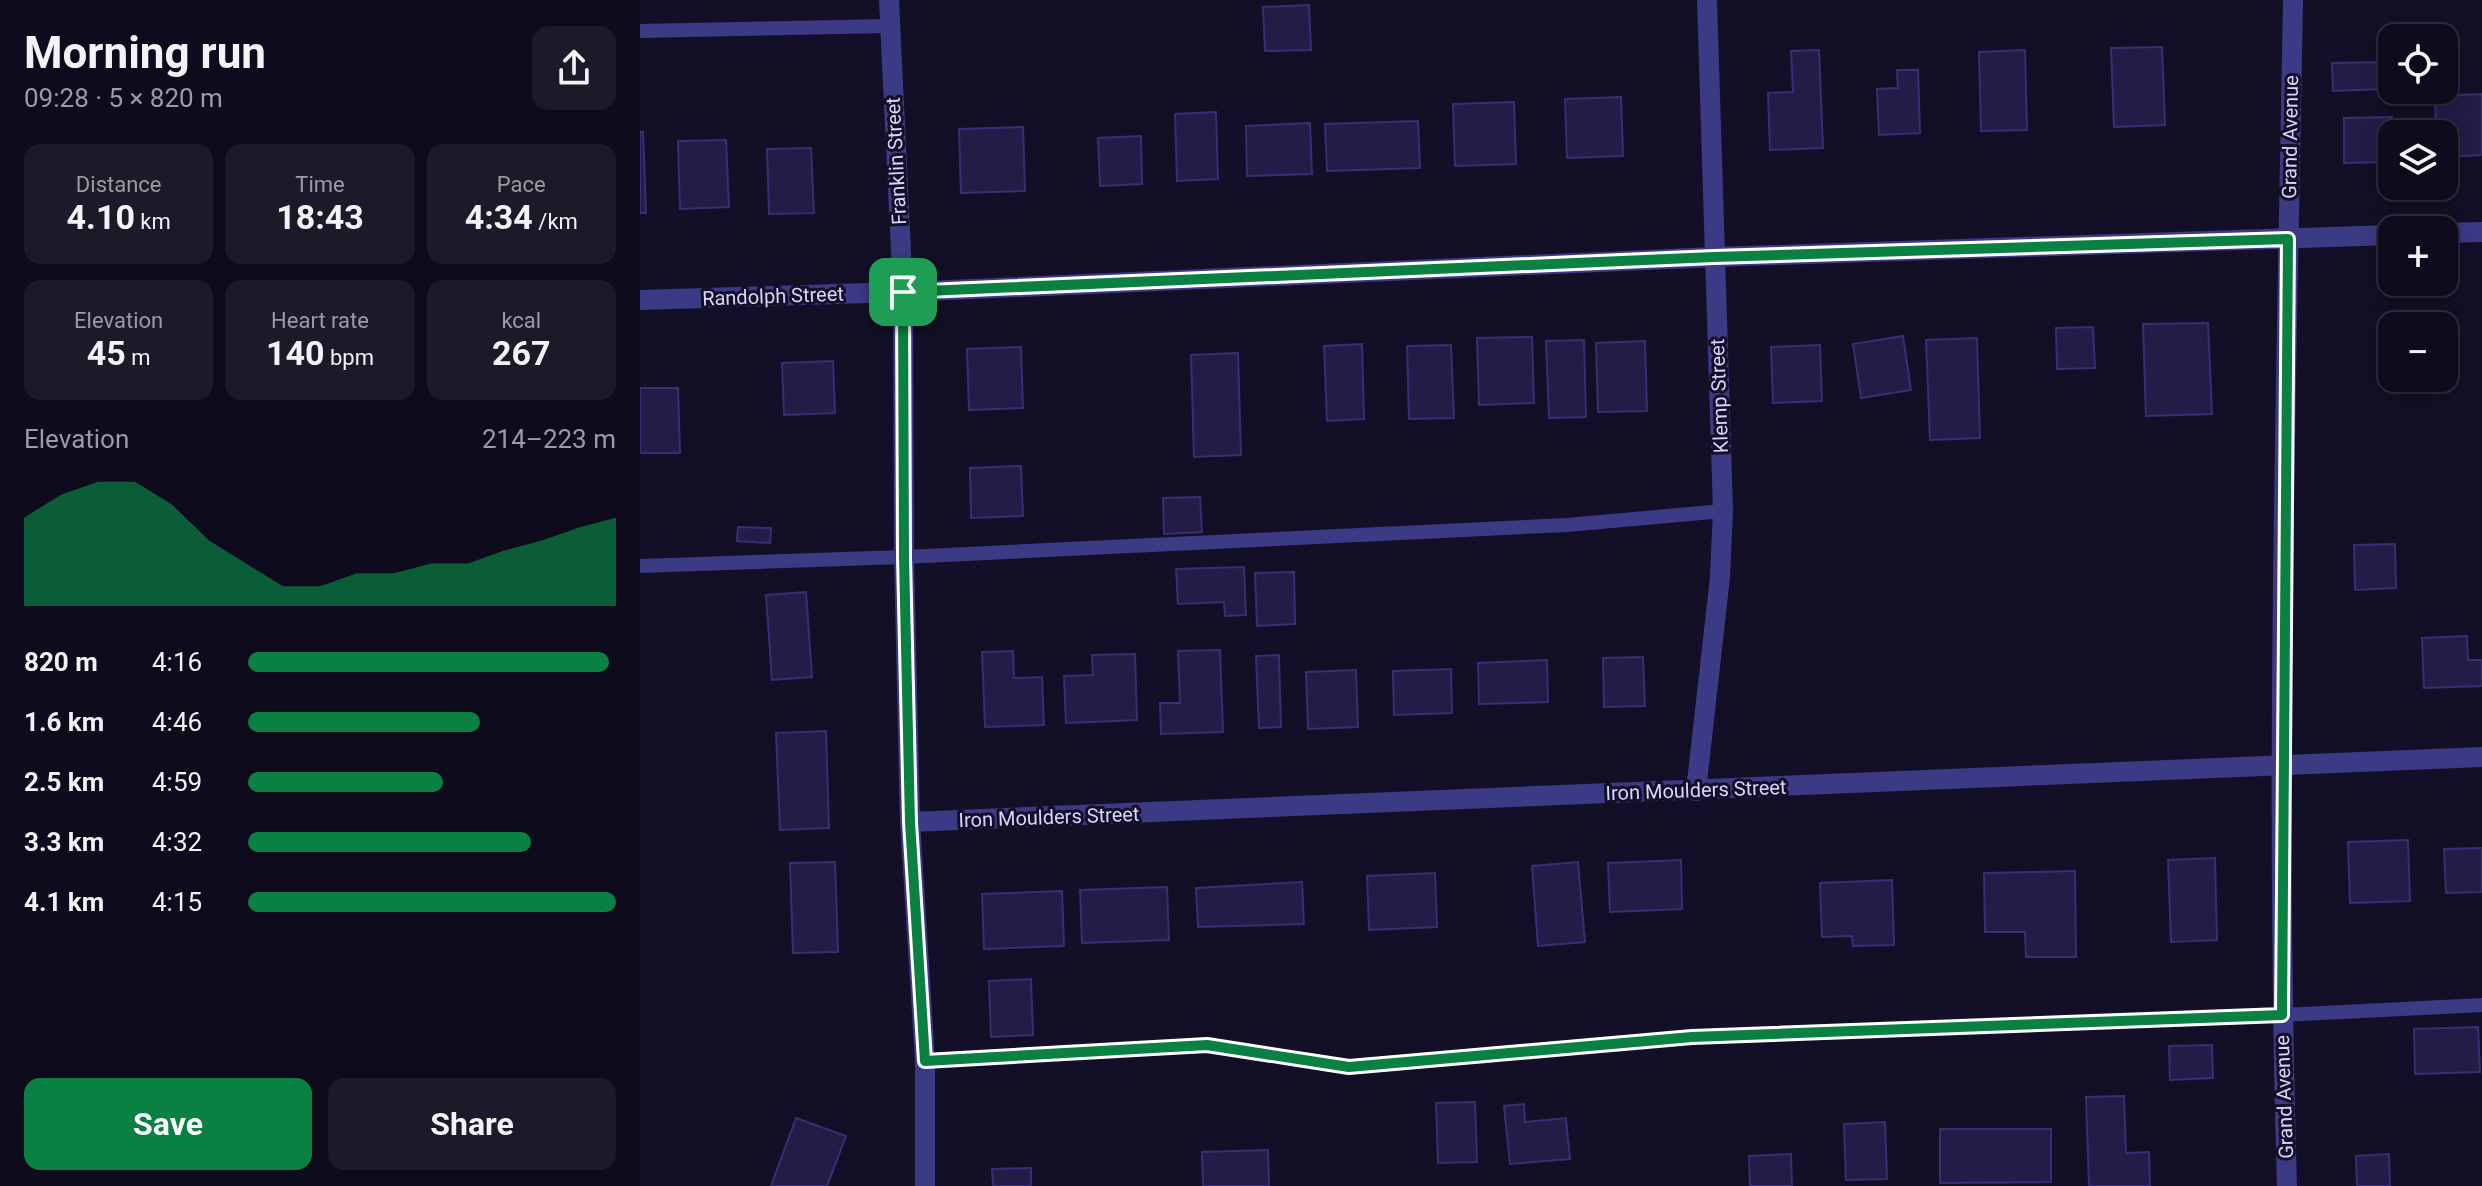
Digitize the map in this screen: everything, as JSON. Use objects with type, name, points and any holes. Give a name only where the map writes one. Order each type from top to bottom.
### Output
[{"type":"street","name":"Franklin Street","points":[[889,0],[903,292],[904,557],[910,822],[925,1061],[925,1186]]},
{"type":"street","name":"Klemp Street","points":[[1696,791],[1720,577],[1723,511],[1707,0]]},
{"type":"street","name":"Grand Avenue","points":[[2287,1186],[2282,1015],[2282,764],[2293,0]]},
{"type":"street","points":[[2458,233],[2482,232]]},
{"type":"street","name":"Randolph Street","points":[[640,300],[903,292],[1714,257],[2378,236]]},
{"type":"street","name":"Iron Moulders Street","points":[[910,822],[2482,757]]},
{"type":"lane","points":[[640,31],[890,26]]},
{"type":"lane","points":[[640,566],[904,557],[1567,525],[1723,511]]},
{"type":"lane","points":[[925,1061],[1207,1045],[1349,1067],[1692,1037],[2482,1005]]},
{"type":"building","points":[[1309,5],[1311,50],[1265,51],[1263,7]]},
{"type":"building","points":[[2162,47],[2165,125],[2114,127],[2111,48]]},
{"type":"building","points":[[1819,50],[1823,148],[1770,150],[1768,93],[1793,92],[1791,51]]},
{"type":"building","points":[[2025,50],[2027,130],[1981,131],[1979,52]]},
{"type":"building","points":[[2378,62],[2378,89],[2333,91],[2332,63]]},
{"type":"building","points":[[1897,70],[1918,70],[1920,133],[1879,135],[1877,89],[1898,88]]},
{"type":"building","points":[[2482,94],[2482,155],[2458,156],[2458,120],[2436,120],[2435,104],[2458,104],[2458,95]]},
{"type":"building","points":[[1621,97],[1623,156],[1567,158],[1565,99]]},
{"type":"building","points":[[1514,102],[1516,164],[1455,166],[1453,104]]},
{"type":"building","points":[[1216,112],[1218,179],[1177,181],[1175,114]]},
{"type":"building","points":[[2392,117],[2392,120],[2378,120],[2378,162],[2344,163],[2344,118]]},
{"type":"building","points":[[1418,121],[1420,168],[1327,171],[1325,124]]},
{"type":"building","points":[[1310,123],[1312,174],[1247,176],[1246,126]]},
{"type":"building","points":[[1023,127],[1025,191],[961,193],[959,129]]},
{"type":"building","points":[[640,132],[643,132],[646,213],[640,213]]},
{"type":"building","points":[[1141,136],[1142,184],[1100,186],[1098,138]]},
{"type":"building","points":[[726,140],[729,207],[680,209],[678,141]]},
{"type":"building","points":[[811,148],[814,213],[769,214],[767,149]]},
{"type":"building","points":[[2208,323],[2212,414],[2146,416],[2143,324]]},
{"type":"building","points":[[2093,327],[2095,368],[2057,369],[2056,328]]},
{"type":"building","points":[[1903,336],[1911,390],[1861,398],[1853,344]]},
{"type":"building","points":[[1532,337],[1534,403],[1479,405],[1477,338]]},
{"type":"building","points":[[1977,338],[1980,438],[1930,440],[1926,340]]},
{"type":"building","points":[[1584,340],[1586,417],[1549,418],[1546,341]]},
{"type":"building","points":[[1645,341],[1647,411],[1598,412],[1596,343]]},
{"type":"building","points":[[1362,344],[1364,419],[1327,421],[1324,346]]},
{"type":"building","points":[[1451,345],[1454,418],[1409,419],[1407,346]]},
{"type":"building","points":[[1820,345],[1822,401],[1773,403],[1771,347]]},
{"type":"building","points":[[1021,347],[1023,408],[969,410],[967,349]]},
{"type":"building","points":[[1238,353],[1241,455],[1194,457],[1191,355]]},
{"type":"building","points":[[833,361],[835,413],[784,415],[782,363]]},
{"type":"building","points":[[640,388],[678,388],[680,453],[640,453]]},
{"type":"building","points":[[1021,466],[1023,516],[971,518],[970,468]]},
{"type":"building","points":[[1200,497],[1202,532],[1164,534],[1163,498]]},
{"type":"building","points":[[738,527],[771,528],[770,543],[737,541]]},
{"type":"building","points":[[2395,544],[2396,588],[2355,590],[2354,545]]},
{"type":"building","points":[[1244,567],[1246,615],[1225,616],[1224,602],[1178,604],[1176,569]]},
{"type":"building","points":[[1294,572],[1295,624],[1257,626],[1255,573]]},
{"type":"building","points":[[806,592],[812,677],[772,680],[766,595]]},
{"type":"building","points":[[2467,636],[2468,660],[2482,660],[2482,686],[2424,688],[2422,638]]},
{"type":"building","points":[[1220,650],[1223,732],[1161,734],[1160,703],[1180,703],[1178,651]]},
{"type":"building","points":[[1013,651],[1014,678],[1042,677],[1044,725],[985,727],[982,652]]},
{"type":"building","points":[[1135,654],[1137,720],[1066,723],[1064,676],[1093,675],[1092,655]]},
{"type":"building","points":[[1279,655],[1281,727],[1259,728],[1256,656]]},
{"type":"building","points":[[1643,657],[1645,706],[1604,707],[1603,658]]},
{"type":"building","points":[[1547,660],[1548,702],[1479,704],[1478,663]]},
{"type":"building","points":[[1451,669],[1452,713],[1394,715],[1393,671]]},
{"type":"building","points":[[1356,670],[1358,727],[1308,729],[1306,672]]},
{"type":"building","points":[[826,731],[829,828],[780,830],[776,733]]},
{"type":"building","points":[[2408,840],[2410,901],[2350,903],[2348,842]]},
{"type":"building","points":[[2482,848],[2482,892],[2446,893],[2444,849]]},
{"type":"building","points":[[2215,858],[2217,940],[2171,942],[2168,860]]},
{"type":"building","points":[[1681,860],[1682,909],[1610,912],[1608,863]]},
{"type":"building","points":[[835,862],[838,952],[793,953],[790,863]]},
{"type":"building","points":[[1578,862],[1585,942],[1538,946],[1532,866]]},
{"type":"building","points":[[2075,871],[2076,957],[2026,957],[2025,932],[1985,932],[1984,873]]},
{"type":"building","points":[[1435,873],[1437,927],[1369,930],[1367,876]]},
{"type":"building","points":[[1892,880],[1894,945],[1853,946],[1852,936],[1822,937],[1820,883]]},
{"type":"building","points":[[1302,882],[1304,924],[1198,927],[1196,888]]},
{"type":"building","points":[[1167,887],[1169,940],[1082,943],[1080,890]]},
{"type":"building","points":[[1062,891],[1064,946],[984,949],[982,894]]},
{"type":"building","points":[[1031,979],[1033,1035],[991,1037],[989,981]]},
{"type":"building","points":[[2478,1027],[2480,1072],[2415,1074],[2414,1029]]},
{"type":"building","points":[[2212,1045],[2213,1078],[2170,1080],[2169,1046]]},
{"type":"building","points":[[2124,1096],[2126,1153],[2149,1152],[2150,1186],[2089,1186],[2086,1097]]},
{"type":"building","points":[[1475,1102],[1477,1162],[1438,1163],[1436,1103]]},
{"type":"building","points":[[1524,1104],[1525,1122],[1566,1118],[1570,1159],[1510,1164],[1504,1106]]},
{"type":"building","points":[[796,1118],[846,1136],[827,1186],[771,1186]]},
{"type":"building","points":[[1885,1122],[1887,1179],[1846,1180],[1844,1124]]},
{"type":"building","points":[[1940,1129],[2051,1129],[2051,1182],[1940,1183]]},
{"type":"building","points":[[1268,1150],[1269,1186],[1203,1186],[1202,1152]]},
{"type":"building","points":[[1791,1154],[1792,1186],[1750,1186],[1749,1156]]},
{"type":"building","points":[[2389,1154],[2390,1186],[2357,1186],[2356,1156]]},
{"type":"building","points":[[1031,1168],[1031,1186],[993,1186],[992,1169]]},
{"type":"route","points":[[2288,239],[2282,1015],[1692,1037],[1349,1067],[1207,1045],[925,1061],[910,822],[904,557],[903,292],[1714,257],[2288,239]]}]
